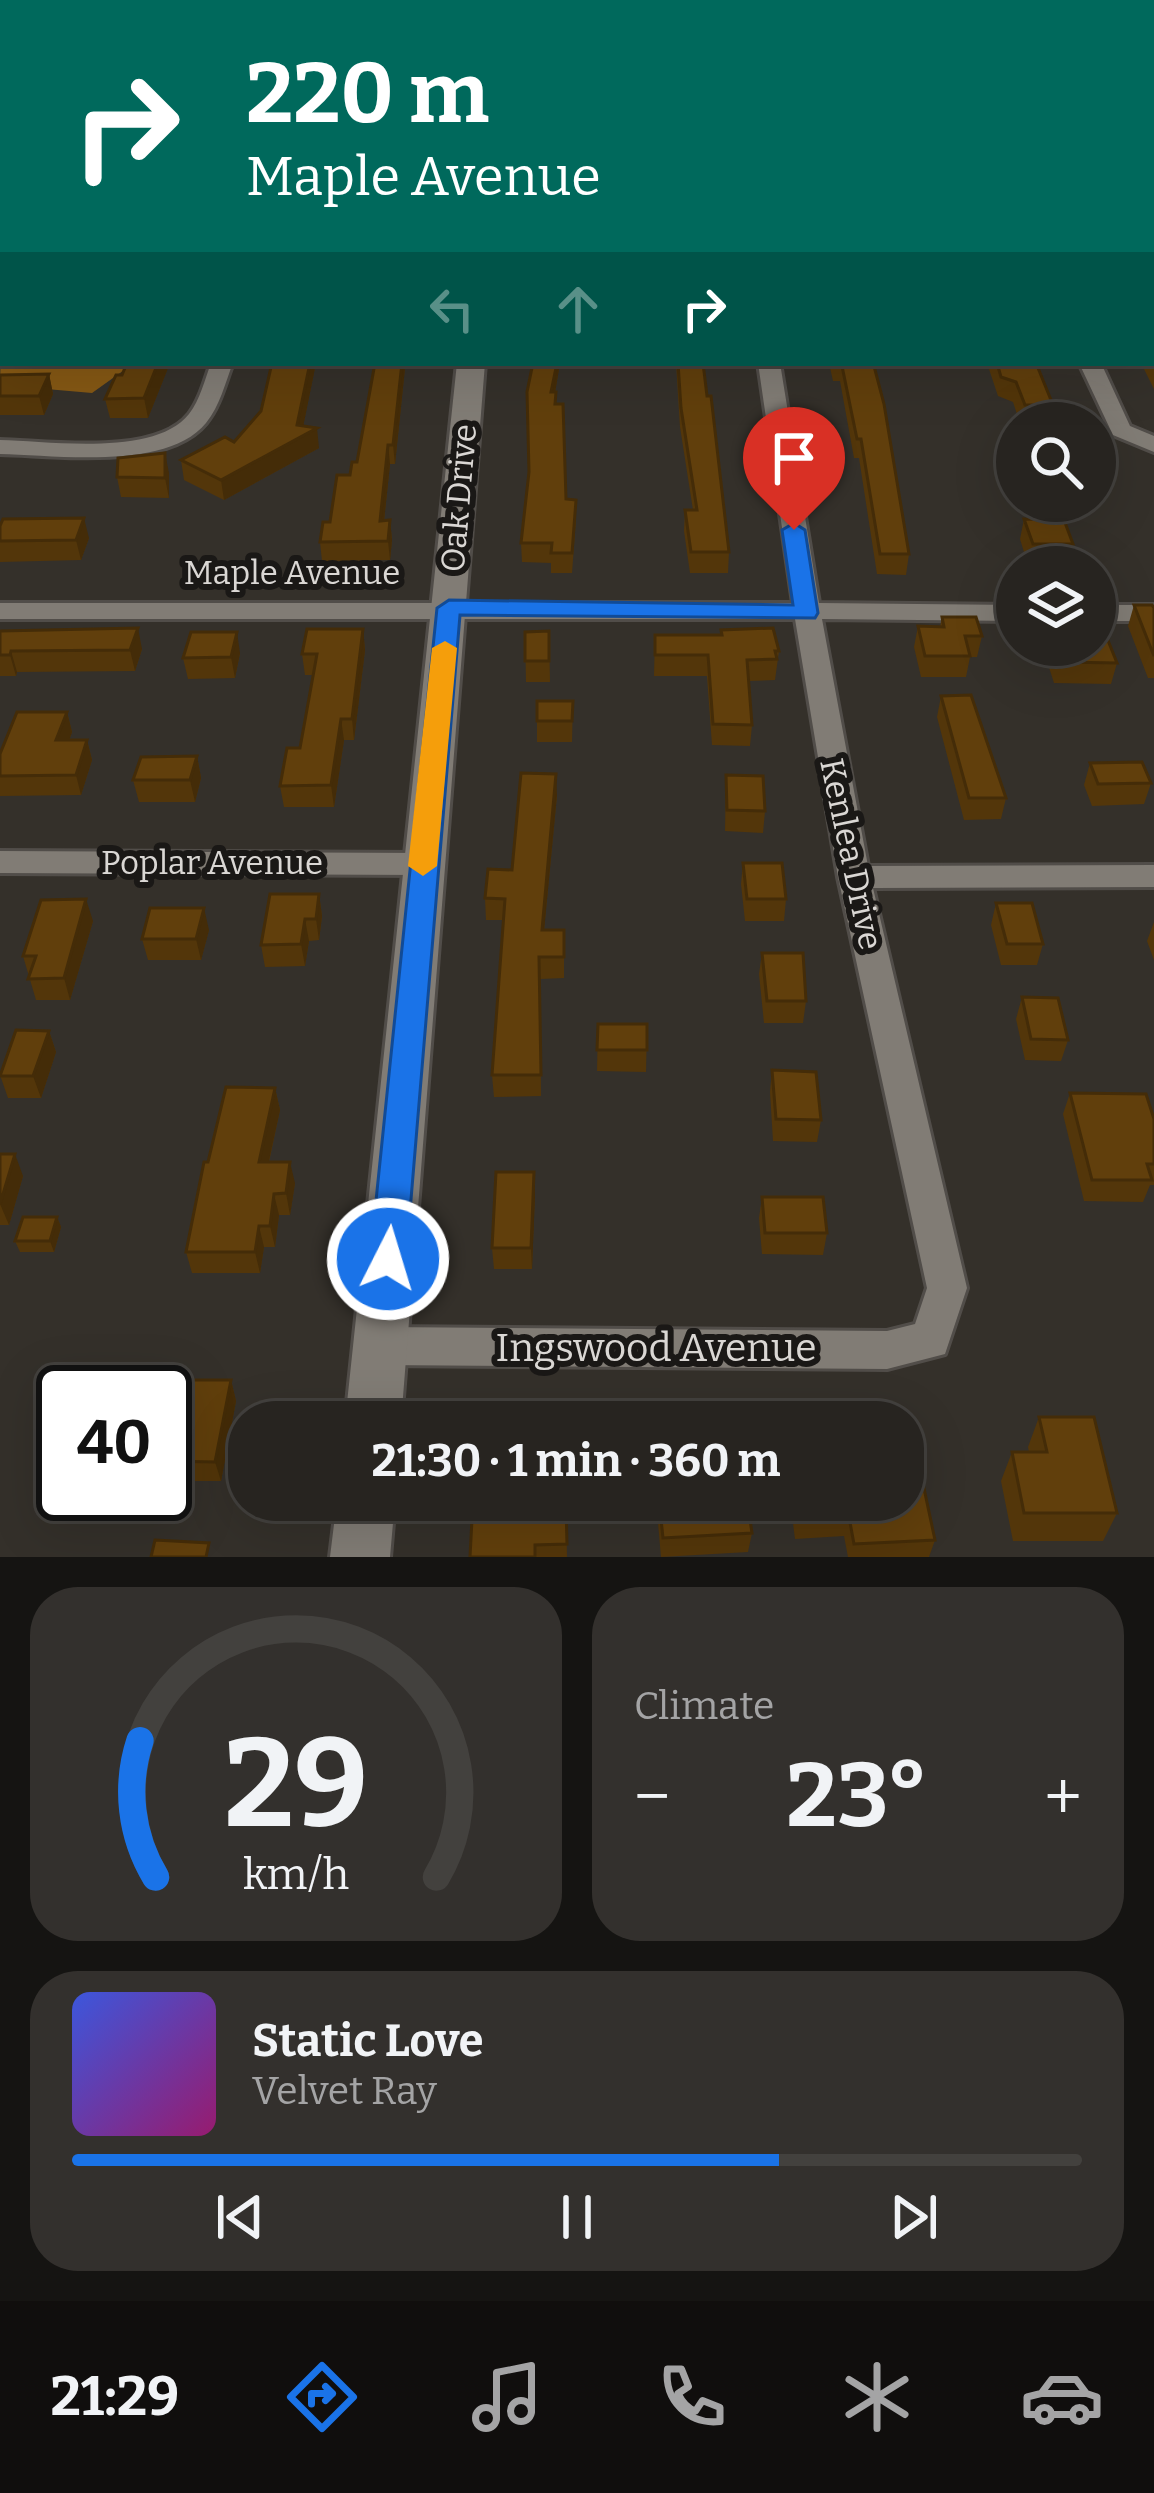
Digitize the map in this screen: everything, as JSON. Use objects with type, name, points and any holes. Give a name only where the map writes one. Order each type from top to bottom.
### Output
[{"type":"street","points":[[0,447],[133,447],[168,442],[197,420],[221,366]]},
{"type":"street","name":"Oak Drive","points":[[375,1401],[472,366]]},
{"type":"street","name":"Kenlea Drive","points":[[769,366],[806,613],[854,877],[947,1288],[930,1340]]},
{"type":"street","points":[[1091,366],[1121,430],[1154,446]]},
{"type":"street","name":"Maple Avenue","points":[[0,611],[449,608],[996,613]]},
{"type":"street","points":[[1116,613],[1154,613]]},
{"type":"street","name":"Poplar Avenue","points":[[0,862],[423,865]]},
{"type":"street","points":[[854,877],[1154,876]]},
{"type":"street","name":"Ingswood Avenue","points":[[380,1346],[887,1349],[930,1340]]},
{"type":"street","points":[[360,1557],[364,1521]]},
{"type":"shaded area","points":[[0,366],[130,366],[92,393],[0,385]]},
{"type":"building","points":[[126,366],[157,366],[144,398],[105,399],[116,375],[122,375]]},
{"type":"building","points":[[271,366],[309,366],[297,425],[317,428],[221,480],[181,460],[225,437],[234,442],[261,411]]},
{"type":"building","points":[[374,366],[402,366],[380,521],[390,520],[388,541],[320,542],[323,522],[330,522],[337,475],[350,475],[352,462],[357,462]]},
{"type":"building","points":[[532,366],[556,366],[551,392],[556,392],[555,404],[563,404],[566,499],[576,500],[572,553],[551,553],[552,543],[521,543],[529,472],[527,392]]},
{"type":"building","points":[[678,366],[703,366],[729,552],[691,552],[685,510],[697,510]]},
{"type":"building","points":[[842,366],[874,366],[909,554],[880,554],[861,439],[857,439]]},
{"type":"building","points":[[998,366],[1037,366],[1052,402],[1024,402],[1016,382],[1001,377]]},
{"type":"building","points":[[49,374],[39,396],[0,396],[0,375]]},
{"type":"building","points":[[165,453],[165,478],[117,477],[118,458]]},
{"type":"building","points":[[84,518],[76,540],[0,541],[3,519]]},
{"type":"building","points":[[1025,522],[1065,522],[1073,544],[1033,544]]},
{"type":"building","points":[[1134,605],[1154,608],[1154,656]]},
{"type":"building","points":[[942,617],[976,617],[982,636],[965,636],[970,656],[925,656],[918,626],[944,627]]},
{"type":"building","points":[[138,628],[130,650],[0,655],[0,631]]},
{"type":"building","points":[[773,628],[777,659],[747,660],[752,725],[713,724],[708,655],[655,655],[655,635],[722,635],[721,630]]},
{"type":"building","points":[[307,629],[363,629],[352,719],[341,719],[331,785],[280,786],[287,748],[300,748],[317,654],[302,654]]},
{"type":"building","points":[[549,631],[549,661],[525,661],[525,632]]},
{"type":"building","points":[[191,632],[237,632],[231,657],[183,658]]},
{"type":"building","points":[[971,695],[1006,798],[969,798],[941,696]]},
{"type":"building","points":[[537,701],[573,701],[572,721],[537,721]]},
{"type":"building","points":[[17,712],[67,712],[56,740],[87,740],[76,775],[0,776],[0,754]]},
{"type":"building","points":[[197,756],[190,780],[133,780],[141,757]]},
{"type":"building","points":[[1142,762],[1151,783],[1098,784],[1090,763]]},
{"type":"building","points":[[521,773],[556,774],[542,930],[564,930],[564,957],[539,957],[541,1075],[492,1075],[505,899],[485,898],[488,869],[512,870]]},
{"type":"building","points":[[726,775],[763,776],[765,811],[727,810]]},
{"type":"building","points":[[743,863],[782,863],[786,899],[747,899]]},
{"type":"building","points":[[270,894],[319,894],[316,919],[305,919],[301,944],[261,945]]},
{"type":"building","points":[[86,899],[64,978],[28,979],[36,956],[23,956],[41,900]]},
{"type":"building","points":[[996,903],[1032,903],[1043,944],[1007,944]]},
{"type":"building","points":[[150,908],[204,908],[196,939],[142,939]]},
{"type":"building","points":[[762,953],[803,953],[806,1001],[767,1001]]},
{"type":"building","points":[[1022,997],[1058,998],[1068,1040],[1031,1039]]},
{"type":"building","points":[[598,1024],[647,1024],[647,1050],[597,1050]]},
{"type":"building","points":[[16,1030],[49,1031],[33,1076],[0,1076]]},
{"type":"building","points":[[772,1070],[816,1072],[821,1120],[776,1119]]},
{"type":"building","points":[[226,1087],[275,1088],[259,1162],[290,1162],[286,1193],[274,1194],[270,1226],[259,1226],[255,1252],[186,1252],[204,1162],[208,1162]]},
{"type":"building","points":[[1070,1093],[1146,1094],[1154,1119],[1154,1164],[1147,1164],[1152,1180],[1092,1180]]},
{"type":"building","points":[[0,1154],[15,1154],[0,1204]]},
{"type":"building","points":[[496,1172],[534,1172],[531,1248],[492,1248]]},
{"type":"building","points":[[762,1197],[823,1197],[827,1233],[765,1233]]},
{"type":"building","points":[[23,1217],[57,1217],[50,1241],[15,1241]]},
{"type":"building","points":[[192,1380],[231,1380],[215,1462],[192,1462]]},
{"type":"building","points":[[1039,1417],[1094,1417],[1117,1513],[1024,1513],[1012,1452],[1047,1452]]},
{"type":"building","points":[[924,1488],[935,1540],[854,1544],[850,1521],[924,1521]]},
{"type":"building","points":[[472,1521],[566,1521],[567,1544],[535,1545],[535,1557],[470,1557]]},
{"type":"building","points":[[661,1521],[750,1521],[752,1533],[663,1538]]},
{"type":"building","points":[[155,1540],[209,1543],[206,1557],[151,1557]]},
{"type":"slow traffic","points":[[423,866],[445,648]]},
{"type":"route","points":[[388,1259],[449,608],[806,613],[794,530]]}]
